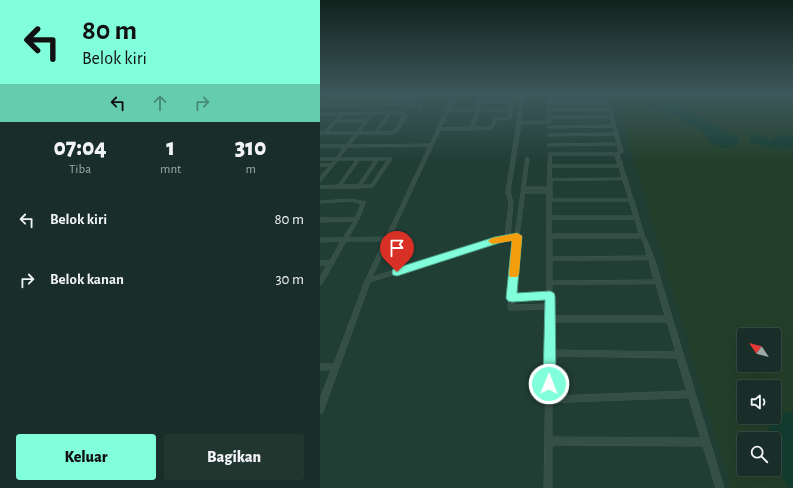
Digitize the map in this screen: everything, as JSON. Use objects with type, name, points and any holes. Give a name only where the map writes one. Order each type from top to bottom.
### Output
[{"type":"street","points":[[326,131],[339,117]]},
{"type":"street","points":[[320,180],[322,175],[332,165],[370,117]]},
{"type":"street","points":[[376,133],[387,117]]},
{"type":"street","points":[[320,133],[326,131],[358,131],[391,133],[397,130],[404,117]]},
{"type":"street","points":[[320,409],[368,281],[443,117]]},
{"type":"street","points":[[472,129],[476,117]]},
{"type":"street","points":[[438,129],[491,128],[496,119],[509,117]]},
{"type":"street","points":[[506,238],[511,202],[508,191],[520,117]]},
{"type":"street","points":[[548,488],[550,353],[550,154],[548,152],[549,117]]},
{"type":"street","points":[[519,123],[612,117],[621,152],[617,154],[550,154]]},
{"type":"street","points":[[335,121],[366,121]]},
{"type":"street","points":[[549,126],[614,126]]},
{"type":"street","points":[[549,135],[616,134]]},
{"type":"street","points":[[549,145],[618,144]]},
{"type":"street","points":[[320,146],[430,145]]},
{"type":"street","points":[[617,154],[642,235],[651,258],[720,488]]},
{"type":"street","points":[[527,158],[517,236],[511,308],[550,306]]},
{"type":"street","points":[[320,159],[390,159],[375,184],[372,186],[320,187]]},
{"type":"street","points":[[339,187],[358,159]]},
{"type":"street","points":[[360,187],[378,159]]},
{"type":"street","points":[[320,165],[332,165]]},
{"type":"street","points":[[549,166],[621,166]]},
{"type":"street","points":[[549,180],[625,179]]},
{"type":"street","points":[[523,190],[549,190]]},
{"type":"street","points":[[549,200],[632,200]]},
{"type":"street","points":[[320,202],[360,201],[363,203],[357,219],[320,282]]},
{"type":"street","points":[[549,218],[637,217]]},
{"type":"street","points":[[320,220],[357,219]]},
{"type":"street","points":[[549,236],[642,235]]},
{"type":"street","points":[[368,281],[498,240],[517,236]]},
{"type":"street","points":[[320,240],[386,239]]},
{"type":"street","points":[[550,259],[651,258]]},
{"type":"street","points":[[320,263],[331,263]]},
{"type":"street","points":[[550,284],[658,282]]},
{"type":"street","points":[[512,298],[550,296]]},
{"type":"street","points":[[550,319],[669,319]]},
{"type":"street","points":[[550,353],[680,355]]},
{"type":"street","points":[[320,367],[336,367]]},
{"type":"street","points":[[549,400],[692,394]]},
{"type":"street","points":[[549,441],[706,442]]},
{"type":"shaded area","points":[[621,117],[793,117],[793,488],[731,488]]},
{"type":"shaded area","points":[[676,117],[699,117],[737,137],[739,142],[727,148],[719,147],[707,140],[708,136],[700,130]]},
{"type":"shaded area","points":[[749,134],[756,134],[769,140],[778,135],[793,135],[793,148],[776,149],[766,147],[750,141]]},
{"type":"shaded area","points":[[793,412],[793,488],[788,488],[781,473],[781,432],[767,432],[771,424],[781,424],[781,414]]},
{"type":"slow traffic","points":[[492,241],[517,236],[514,274]]},
{"type":"route","points":[[397,272],[498,240],[517,236],[512,298],[550,296],[549,384]]}]
